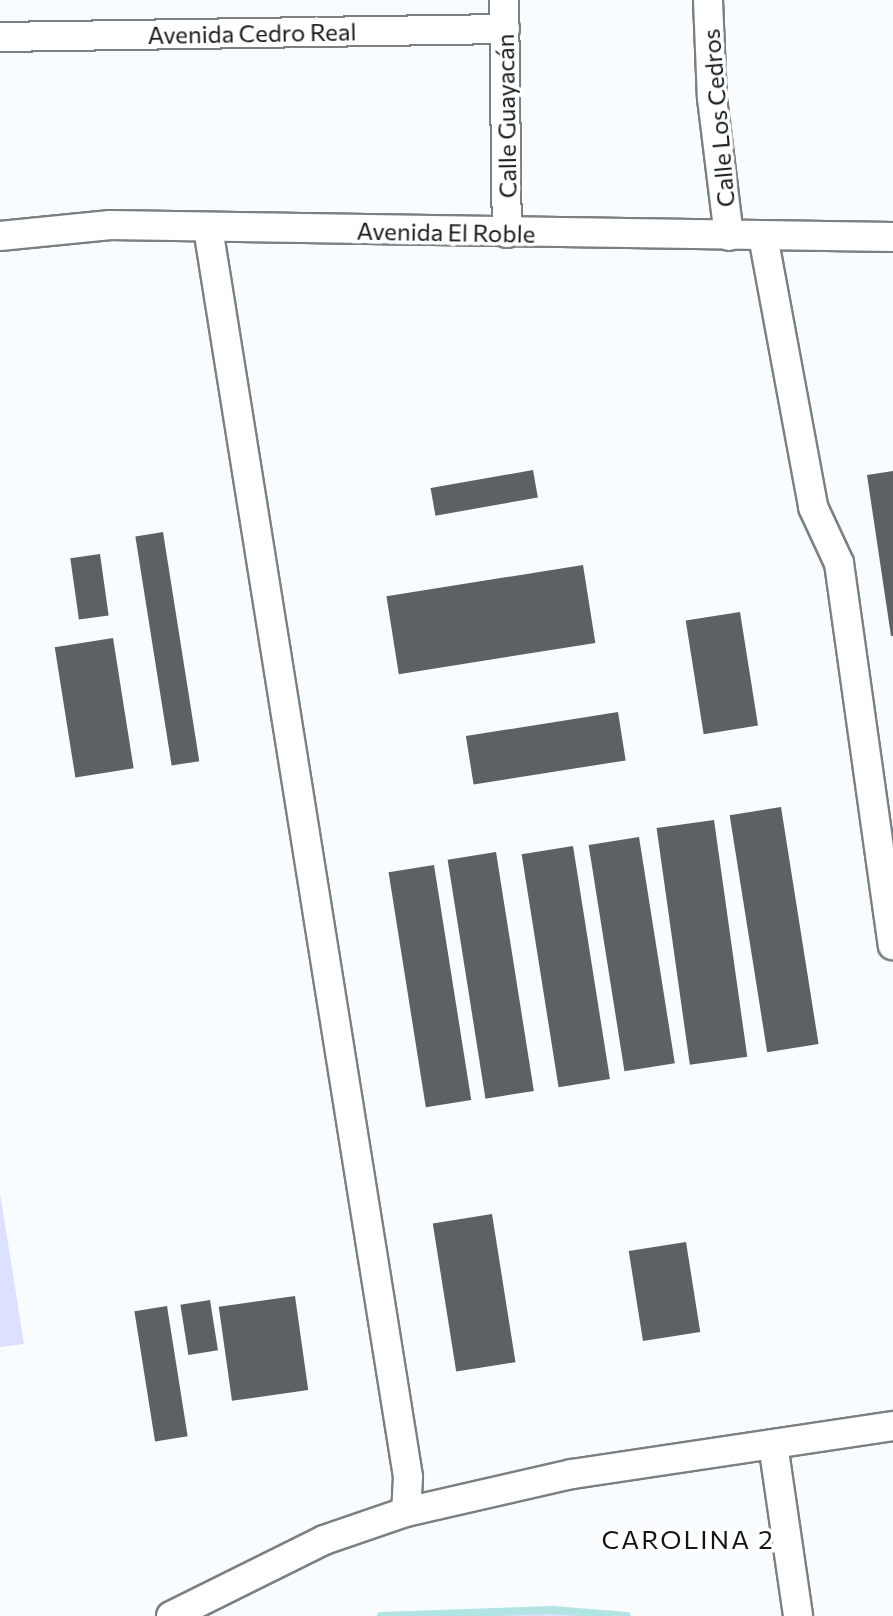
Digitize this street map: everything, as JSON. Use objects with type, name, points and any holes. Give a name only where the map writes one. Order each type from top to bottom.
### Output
[{"type":"street","name":"Calle Guayacán","points":[[504,0],[507,233]]},
{"type":"street","name":"Calle Los Cedros","points":[[708,0],[729,236]]},
{"type":"street","name":"Avenida Cedro Real","points":[[0,37],[505,29]]},
{"type":"street","name":"Avenida El Roble","points":[[0,236],[110,225],[893,237]]},
{"type":"street","points":[[208,228],[406,1463],[405,1512]]},
{"type":"street","points":[[763,236],[813,507],[839,563],[893,945]]},
{"type":"street","points":[[171,1616],[324,1540],[405,1512],[572,1474],[893,1426]]},
{"type":"street","points":[[773,1444],[798,1616]]},
{"type":"shaded area","points":[[0,1193],[24,1344],[0,1347]]},
{"type":"shaded area","points":[[553,1610],[627,1616],[384,1616],[394,1612]]},
{"type":"building","points":[[533,470],[538,498],[435,516],[431,488]]},
{"type":"building","points":[[893,471],[893,636],[891,636],[867,475]]},
{"type":"building","points":[[163,532],[199,761],[172,766],[135,536]]},
{"type":"building","points":[[100,554],[109,615],[79,620],[70,558]]},
{"type":"building","points":[[583,565],[595,643],[399,674],[386,596]]},
{"type":"building","points":[[740,612],[758,726],[704,734],[686,621]]},
{"type":"building","points":[[113,638],[134,768],[75,778],[55,647]]},
{"type":"building","points":[[618,712],[626,760],[474,784],[466,736]]},
{"type":"building","points":[[781,807],[819,1044],[767,1052],[730,815]]},
{"type":"building","points":[[714,820],[747,1057],[690,1065],[657,828]]},
{"type":"building","points":[[639,837],[675,1063],[624,1071],[589,845]]},
{"type":"building","points":[[573,846],[610,1079],[559,1087],[522,854]]},
{"type":"building","points":[[496,852],[534,1091],[485,1099],[448,860]]},
{"type":"building","points":[[434,865],[471,1100],[426,1107],[389,872]]},
{"type":"building","points":[[492,1214],[515,1362],[456,1372],[433,1223]]},
{"type":"building","points":[[686,1242],[700,1332],[643,1341],[629,1251]]},
{"type":"building","points":[[295,1296],[308,1390],[232,1401],[219,1307]]},
{"type":"building","points":[[210,1300],[218,1350],[188,1355],[180,1305]]},
{"type":"building","points":[[167,1306],[188,1436],[155,1442],[134,1311]]},
{"type":"waterway","points":[[381,1616],[553,1610],[627,1616]]},
{"type":"district","name":"CAROLINA 2","points":[[688,1539]]}]
